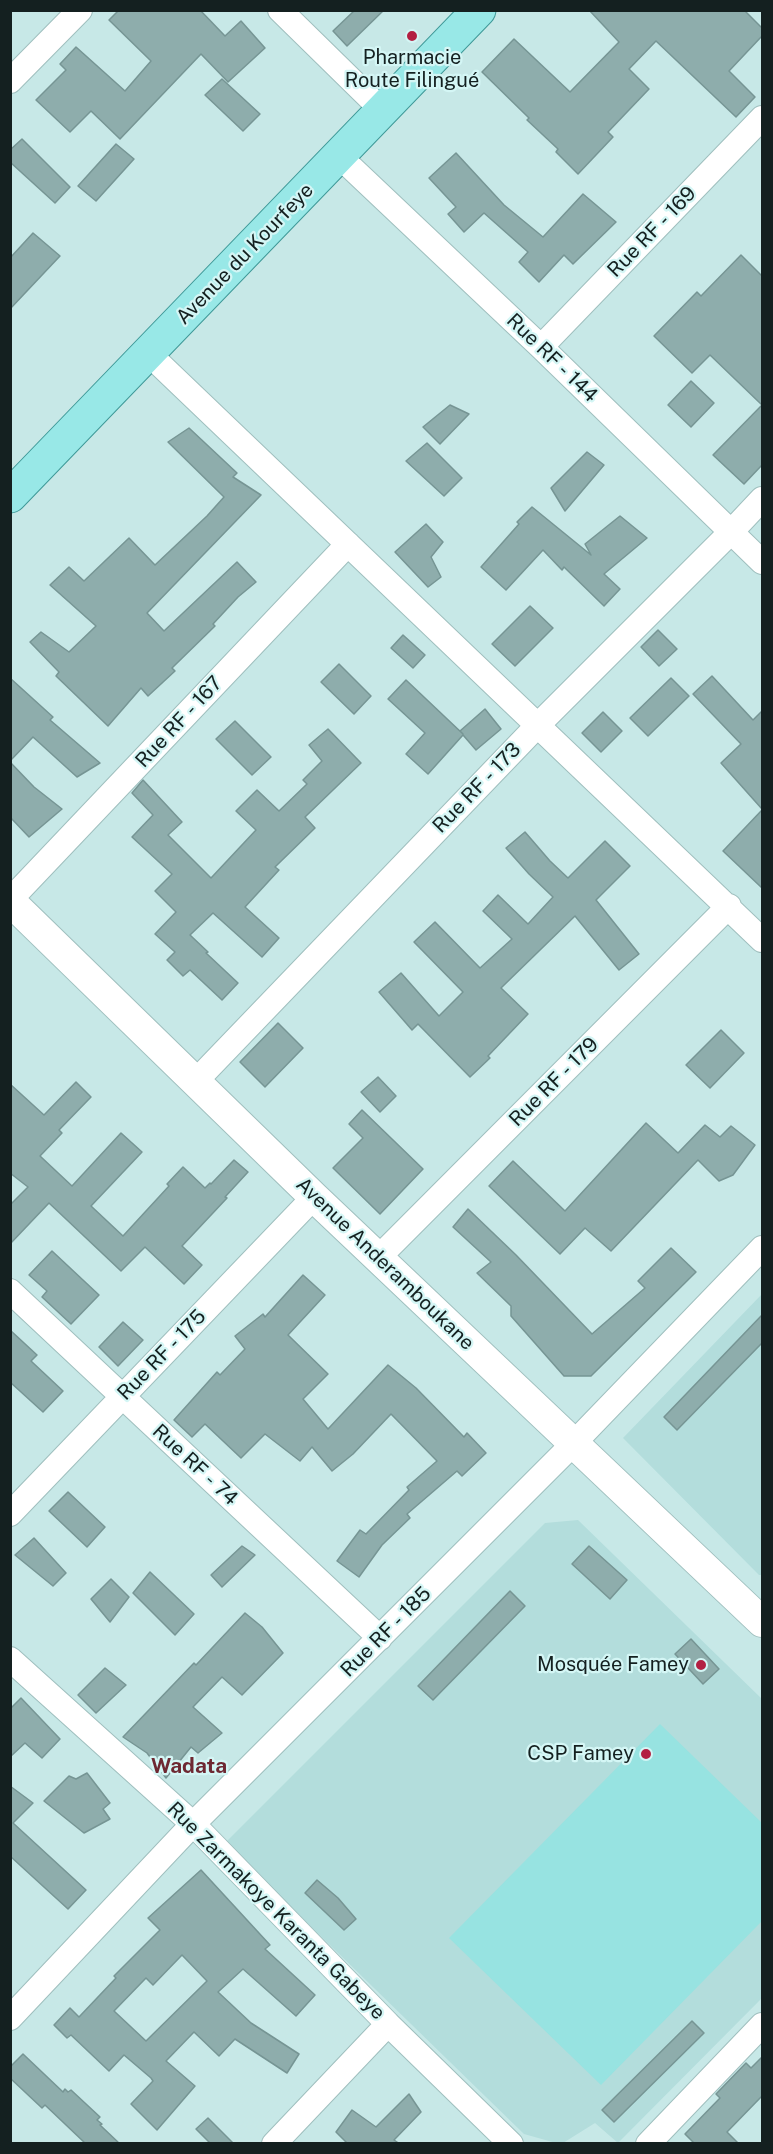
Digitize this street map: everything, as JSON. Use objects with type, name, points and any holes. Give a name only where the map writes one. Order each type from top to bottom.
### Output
[{"type":"main road","name":"Avenue du Kourfeye","points":[[10,496],[479,10]]},
{"type":"street","points":[[11,79],[80,10]]},
{"type":"street","points":[[280,10],[382,110]]},
{"type":"street","name":"Rue RF - 169","points":[[542,346],[762,118]]},
{"type":"street","name":"Rue RF - 144","points":[[339,156],[542,346],[762,562]]},
{"type":"street","points":[[149,354],[762,940]]},
{"type":"street","name":"Rue RF - 173","points":[[195,1082],[538,725],[732,532],[762,499]]},
{"type":"street","name":"Rue RF - 167","points":[[10,901],[348,544]]},
{"type":"street","name":"Avenue Anderamboukane","points":[[10,901],[314,1197],[762,1622]]},
{"type":"street","name":"Rue RF - 179","points":[[378,1258],[729,906]]},
{"type":"street","name":"Rue RF - 175","points":[[10,1514],[314,1197]]},
{"type":"street","name":"Rue RF - 185","points":[[10,2018],[192,1824],[574,1443],[762,1248]]},
{"type":"street","name":"Rue RF - 74","points":[[10,1291],[380,1638]]},
{"type":"street","name":"Rue Zarmakoye Karanta Gabeye","points":[[10,1659],[192,1824],[388,2024],[511,2144]]},
{"type":"street","points":[[274,2144],[388,2024]]},
{"type":"street","points":[[648,2144],[762,2025]]},
{"type":"shaded area","points":[[762,1294],[762,1575],[759,1575],[623,1438]]},
{"type":"shaded area","points":[[578,1520],[762,1699],[762,1998],[618,2143],[595,2123],[563,2143],[524,2134],[225,1843],[545,1523]]},
{"type":"shaded area","points":[[660,1724],[762,1823],[762,1921],[601,2085],[449,1938]]},
{"type":"building","points":[[119,10],[200,10],[225,36],[241,21],[265,48],[228,82],[201,54],[120,139],[91,111],[70,132],[36,100],[66,70],[60,64],[76,47],[125,91],[151,61],[109,20]]},
{"type":"building","points":[[355,10],[384,10],[347,46],[333,31]]},
{"type":"building","points":[[589,10],[744,10],[762,28],[762,36],[729,71],[755,97],[736,117],[656,41],[629,69],[649,89],[608,132],[613,137],[578,174],[556,152],[558,149],[527,120],[529,118],[482,72],[514,39],[570,92],[619,42]]},
{"type":"building","points":[[222,79],[260,114],[243,131],[205,95]]},
{"type":"building","points":[[22,139],[70,187],[55,203],[10,162],[10,150]]},
{"type":"building","points":[[116,144],[134,159],[96,201],[78,186]]},
{"type":"building","points":[[456,153],[504,205],[543,237],[583,194],[616,222],[573,264],[564,255],[539,282],[519,262],[528,252],[484,213],[464,232],[448,214],[456,207],[429,178]]},
{"type":"building","points":[[33,233],[60,256],[10,309],[10,258]]},
{"type":"building","points":[[741,255],[762,276],[762,405],[710,355],[692,373],[654,336],[697,292],[701,296]]},
{"type":"building","points":[[691,381],[714,403],[691,427],[668,405]]},
{"type":"building","points":[[450,405],[469,414],[440,444],[423,427]]},
{"type":"building","points":[[762,405],[762,465],[744,484],[713,455]]},
{"type":"building","points":[[189,428],[237,473],[233,477],[261,495],[147,613],[164,631],[237,562],[256,582],[238,597],[213,624],[215,626],[172,668],[175,671],[148,696],[141,688],[108,726],[56,676],[59,672],[30,642],[41,632],[69,652],[96,626],[50,585],[69,567],[84,581],[129,538],[155,565],[224,497],[168,442]]},
{"type":"building","points":[[427,443],[462,478],[444,496],[406,461]]},
{"type":"building","points":[[587,452],[604,465],[565,511],[551,488]]},
{"type":"building","points":[[532,507],[591,555],[585,544],[620,516],[647,538],[604,574],[620,589],[604,606],[564,567],[562,570],[543,550],[506,590],[481,567]]},
{"type":"building","points":[[426,524],[443,542],[431,557],[441,577],[428,587],[395,552]]},
{"type":"building","points":[[530,606],[553,628],[515,666],[492,644]]},
{"type":"building","points":[[658,630],[677,649],[659,666],[641,647]]},
{"type":"building","points":[[403,635],[425,655],[413,668],[391,648]]},
{"type":"building","points":[[339,664],[371,696],[354,714],[321,682]]},
{"type":"building","points":[[712,676],[753,720],[762,711],[762,809],[721,763],[741,744],[693,694]]},
{"type":"building","points":[[10,678],[53,717],[50,720],[100,763],[77,777],[33,737],[10,761]]},
{"type":"building","points":[[671,678],[689,696],[648,736],[630,718]]},
{"type":"building","points":[[406,680],[463,734],[460,731],[485,709],[501,729],[476,750],[463,735],[428,774],[406,754],[425,733],[388,699]]},
{"type":"building","points":[[603,712],[622,731],[601,752],[582,733]]},
{"type":"building","points":[[235,721],[271,757],[252,775],[216,739]]},
{"type":"building","points":[[328,729],[361,763],[305,817],[315,828],[275,867],[279,870],[245,907],[279,938],[262,957],[213,913],[190,935],[238,983],[222,1000],[190,970],[183,976],[167,960],[175,952],[155,934],[176,912],[155,891],[172,874],[132,837],[153,815],[132,793],[143,780],[182,822],[168,835],[211,878],[256,830],[236,811],[257,790],[279,811],[307,784],[303,780],[322,761],[309,745]]},
{"type":"building","points":[[10,762],[34,787],[62,809],[29,837],[10,817]]},
{"type":"building","points":[[762,810],[762,888],[723,851]]},
{"type":"building","points":[[525,832],[568,878],[605,841],[630,866],[596,900],[639,954],[619,970],[575,916],[501,988],[528,1014],[488,1056],[490,1058],[470,1077],[418,1024],[412,1030],[379,992],[401,973],[439,1016],[463,992],[414,942],[435,922],[480,968],[512,939],[483,911],[498,895],[528,924],[553,897],[506,848]]},
{"type":"building","points":[[278,1023],[303,1048],[265,1087],[240,1062]]},
{"type":"building","points":[[721,1030],[744,1053],[710,1088],[686,1065]]},
{"type":"building","points":[[378,1077],[396,1096],[380,1112],[361,1092]]},
{"type":"building","points":[[76,1082],[91,1097],[59,1130],[62,1133],[40,1156],[72,1186],[121,1133],[142,1152],[91,1206],[123,1236],[169,1186],[167,1184],[183,1167],[205,1188],[234,1160],[248,1172],[182,1246],[202,1265],[184,1284],[145,1247],[121,1271],[49,1203],[10,1244],[10,1205],[28,1187],[10,1173],[10,1084],[44,1115]]},
{"type":"building","points":[[362,1110],[423,1169],[380,1214],[333,1168],[363,1138],[349,1124]]},
{"type":"building","points":[[646,1123],[678,1153],[705,1125],[720,1137],[731,1126],[755,1145],[733,1175],[719,1181],[698,1160],[611,1251],[585,1228],[560,1254],[489,1186],[513,1161],[565,1211]]},
{"type":"building","points":[[468,1209],[592,1334],[645,1288],[638,1281],[671,1248],[696,1272],[591,1376],[564,1376],[511,1316],[511,1306],[477,1273],[491,1262],[453,1227]]},
{"type":"building","points":[[52,1251],[99,1295],[71,1324],[42,1297],[47,1291],[29,1275]]},
{"type":"building","points":[[303,1275],[325,1295],[288,1335],[328,1374],[303,1399],[328,1429],[388,1365],[416,1388],[464,1437],[467,1433],[486,1453],[462,1476],[457,1471],[407,1514],[410,1518],[382,1545],[359,1577],[337,1561],[360,1530],[366,1534],[409,1490],[407,1487],[437,1461],[391,1414],[353,1454],[332,1471],[312,1447],[300,1461],[265,1434],[241,1458],[205,1424],[192,1437],[174,1420],[217,1372],[220,1375],[245,1349],[235,1336],[263,1314],[265,1317]]},
{"type":"building","points":[[762,1315],[762,1343],[677,1430],[664,1417]]},
{"type":"building","points":[[123,1322],[143,1340],[118,1366],[99,1347]]},
{"type":"building","points":[[10,1330],[37,1355],[31,1361],[63,1391],[43,1412],[10,1382]]},
{"type":"building","points":[[68,1492],[105,1527],[87,1547],[49,1511]]},
{"type":"building","points":[[34,1538],[66,1573],[53,1586],[15,1555]]},
{"type":"building","points":[[242,1546],[255,1555],[222,1587],[211,1575]]},
{"type":"building","points":[[589,1546],[627,1580],[610,1599],[572,1564]]},
{"type":"building","points":[[150,1572],[194,1614],[175,1635],[133,1593]]},
{"type":"building","points":[[111,1579],[129,1597],[110,1622],[91,1599]]},
{"type":"building","points":[[510,1591],[525,1606],[433,1700],[418,1686]]},
{"type":"building","points":[[245,1613],[262,1627],[283,1653],[242,1695],[222,1677],[193,1707],[222,1733],[198,1753],[191,1747],[166,1778],[147,1753],[123,1737]]},
{"type":"building","points":[[691,1639],[719,1669],[703,1684],[675,1654]]},
{"type":"building","points":[[105,1668],[126,1685],[96,1713],[78,1695]]},
{"type":"building","points":[[21,1698],[60,1739],[42,1758],[25,1743],[10,1757],[10,1709]]},
{"type":"building","points":[[87,1773],[110,1803],[103,1809],[110,1819],[84,1833],[44,1801],[69,1776],[76,1779]]},
{"type":"building","points":[[10,1786],[33,1803],[13,1823],[86,1890],[68,1909],[10,1856]]},
{"type":"building","points":[[201,1870],[270,1945],[265,1949],[315,1995],[296,2016],[243,1969],[218,1992],[251,2023],[299,2054],[287,2073],[235,2039],[219,2056],[194,2032],[166,2061],[195,2086],[157,2130],[131,2104],[153,2081],[151,2078],[124,2055],[109,2071],[71,2035],[67,2038],[54,2025],[70,2008],[79,2017],[116,1978],[114,1976],[160,1930],[148,1918]],"holes":[[[182,1955],[207,1981],[146,2041],[114,2011],[146,1978],[153,1985]]]},
{"type":"building","points":[[317,1880],[338,1898],[356,1919],[344,1930],[305,1893]]},
{"type":"building","points":[[692,2021],[704,2033],[614,2122],[602,2110]]},
{"type":"building","points":[[23,2054],[63,2092],[65,2089],[68,2092],[71,2090],[100,2117],[97,2120],[102,2124],[100,2125],[120,2144],[86,2144],[45,2105],[42,2108],[10,2078],[10,2067]]},
{"type":"building","points":[[762,2057],[762,2096],[727,2132],[739,2144],[695,2144],[685,2134],[720,2098],[716,2094],[746,2063],[751,2068]]},
{"type":"building","points":[[409,2094],[421,2112],[394,2140],[400,2144],[348,2144],[336,2132],[352,2110],[376,2127]]},
{"type":"building","points":[[208,2118],[234,2144],[211,2144],[196,2129]]},
{"type":"place","name":"Pharmacie Route Filingué","points":[[412,36]]},
{"type":"place","name":"Mosquée Famey","points":[[701,1665]]},
{"type":"place","name":"CSP Famey","points":[[646,1754]]},
{"type":"district","name":"Wadata","points":[[189,1767]]}]
